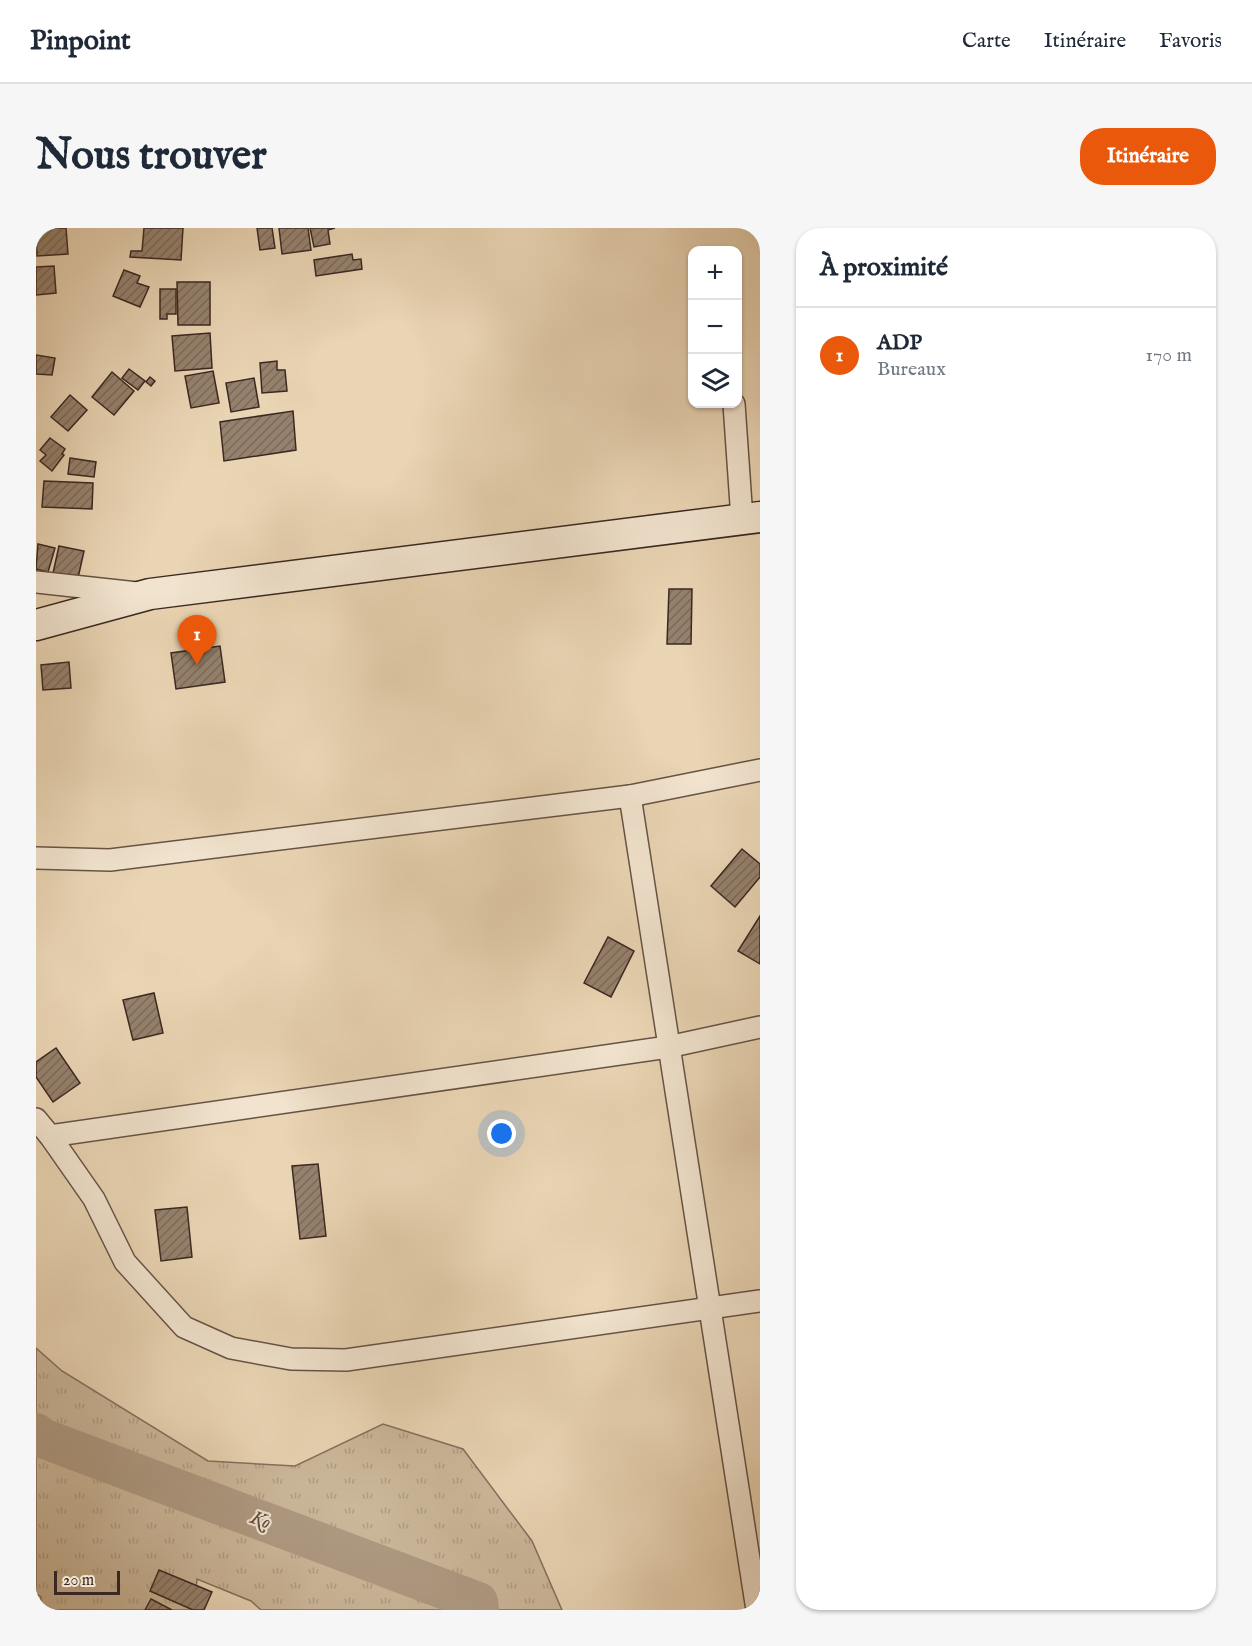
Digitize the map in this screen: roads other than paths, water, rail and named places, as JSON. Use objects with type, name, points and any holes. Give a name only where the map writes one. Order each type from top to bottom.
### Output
[{"type":"main road","points":[[36,625],[150,594],[751,518]]},
{"type":"street","points":[[735,408],[751,518]]},
{"type":"street","points":[[36,582],[150,594]]},
{"type":"street","points":[[36,858],[110,860],[630,796],[760,770]]},
{"type":"street","points":[[630,796],[668,1047],[755,1566],[757,1610]]},
{"type":"street","points":[[50,1136],[668,1047],[760,1027]]},
{"type":"street","points":[[36,1119],[94,1199],[125,1262],[184,1326],[231,1348],[291,1359],[346,1360],[760,1301]]},
{"type":"waterway","name":"Ko","points":[[36,1433],[42,1438],[478,1602],[479,1610]]},
{"type":"place","name":"ADP","points":[[197,665]]}]
